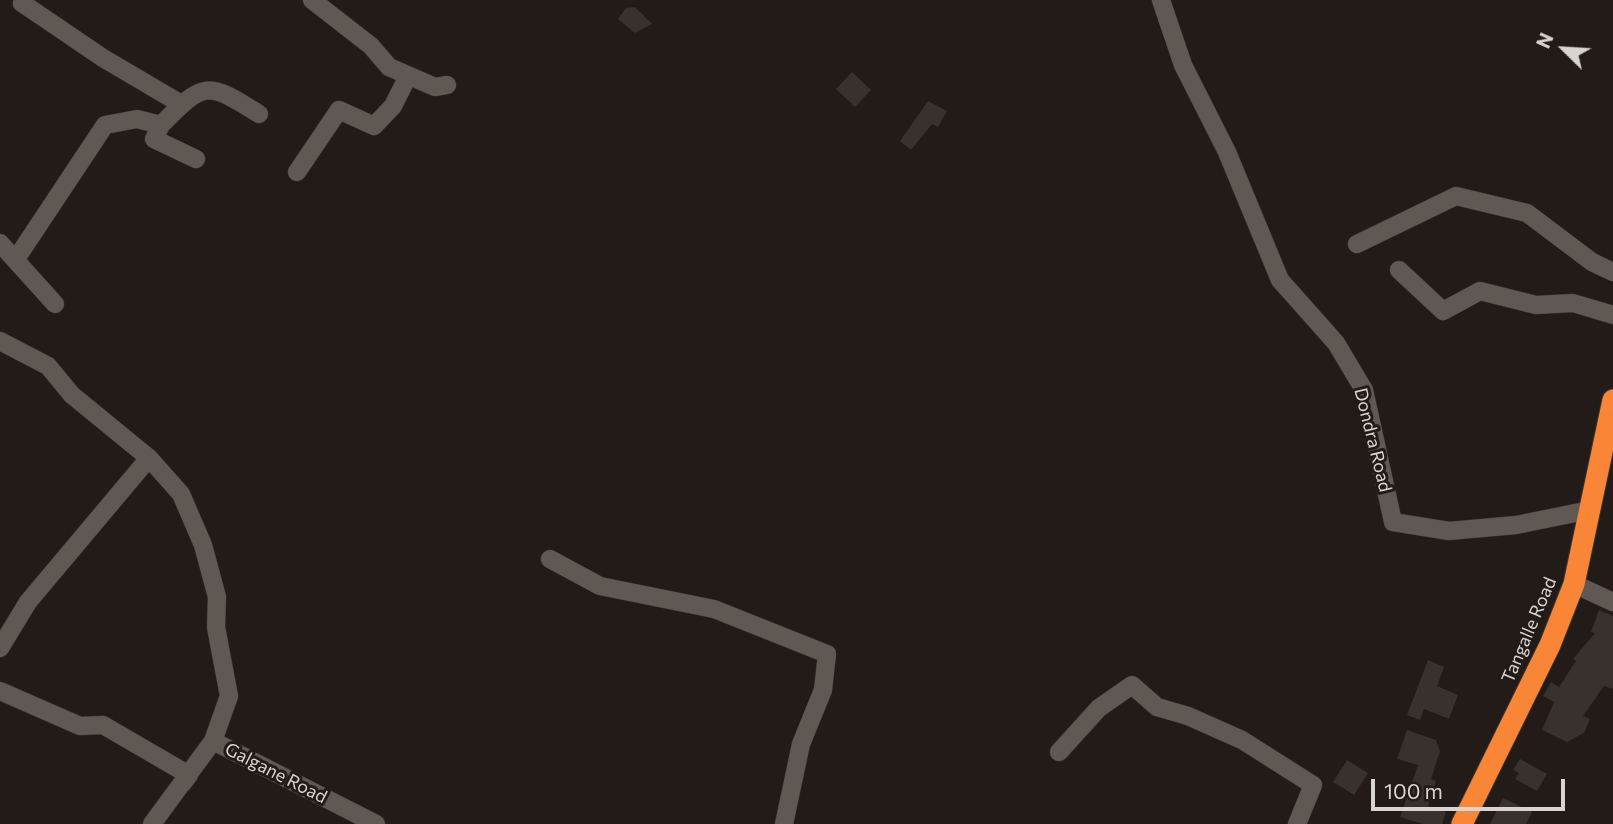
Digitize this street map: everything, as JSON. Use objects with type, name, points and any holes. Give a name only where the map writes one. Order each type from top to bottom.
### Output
[{"type":"highway","name":"Tangalle Road","points":[[1462,824],[1550,645],[1574,584],[1613,400]]},
{"type":"street","points":[[23,0],[22,3],[103,58],[181,104]]},
{"type":"street","points":[[312,0],[371,46],[389,67],[435,88],[447,85]]},
{"type":"street","name":"Dondra Road","points":[[1161,0],[1183,65],[1227,152],[1280,280],[1336,343],[1364,390],[1393,522],[1449,531],[1516,525],[1590,510]]},
{"type":"street","points":[[297,172],[339,110],[374,126],[393,106],[408,76]]},
{"type":"street","points":[[197,159],[154,139],[161,125],[192,93],[222,90],[259,114]]},
{"type":"street","points":[[16,259],[105,125],[137,119],[161,125]]},
{"type":"street","points":[[1357,244],[1456,196],[1527,213],[1592,262],[1613,272]]},
{"type":"street","points":[[0,243],[55,304]]},
{"type":"street","points":[[1399,270],[1443,310],[1480,291],[1536,305],[1573,303],[1613,316]]},
{"type":"street","points":[[0,341],[48,366],[72,395],[149,458],[181,494],[204,545],[217,597],[216,627],[229,696],[213,741],[153,824]]},
{"type":"street","points":[[0,648],[28,602],[149,458]]},
{"type":"street","points":[[550,559],[600,586],[714,608],[827,654],[823,690],[800,744],[784,824]]},
{"type":"street","points":[[1574,584],[1613,602]]},
{"type":"street","points":[[1059,752],[1099,708],[1132,685],[1157,706],[1188,716],[1242,740],[1313,785],[1297,824]]},
{"type":"street","points":[[0,691],[80,726],[103,724],[188,775]]},
{"type":"street","name":"Galgane Road","points":[[213,741],[376,824]]},
{"type":"building","points":[[635,7],[652,24],[635,33],[618,19],[626,8]]},
{"type":"building","points":[[852,72],[871,90],[855,107],[836,89]]},
{"type":"building","points":[[928,101],[947,111],[938,127],[932,124],[911,150],[900,141]]},
{"type":"building","points":[[1599,610],[1613,616],[1613,689],[1604,686],[1583,716],[1590,719],[1584,733],[1567,742],[1542,730],[1554,702],[1543,696],[1551,682],[1559,687],[1576,661],[1573,659],[1595,633],[1591,632]]},
{"type":"building","points":[[1428,660],[1444,667],[1437,686],[1458,695],[1449,719],[1424,709],[1420,720],[1407,715]]},
{"type":"building","points":[[1407,730],[1436,740],[1440,751],[1431,779],[1436,781],[1428,806],[1446,812],[1442,824],[1423,824],[1400,817],[1418,765],[1397,759]]},
{"type":"building","points":[[1520,759],[1547,774],[1537,791],[1515,779],[1519,773],[1513,770]]},
{"type":"building","points":[[1347,760],[1368,773],[1354,795],[1333,782]]},
{"type":"building","points":[[1503,798],[1532,812],[1526,824],[1490,824]]}]
